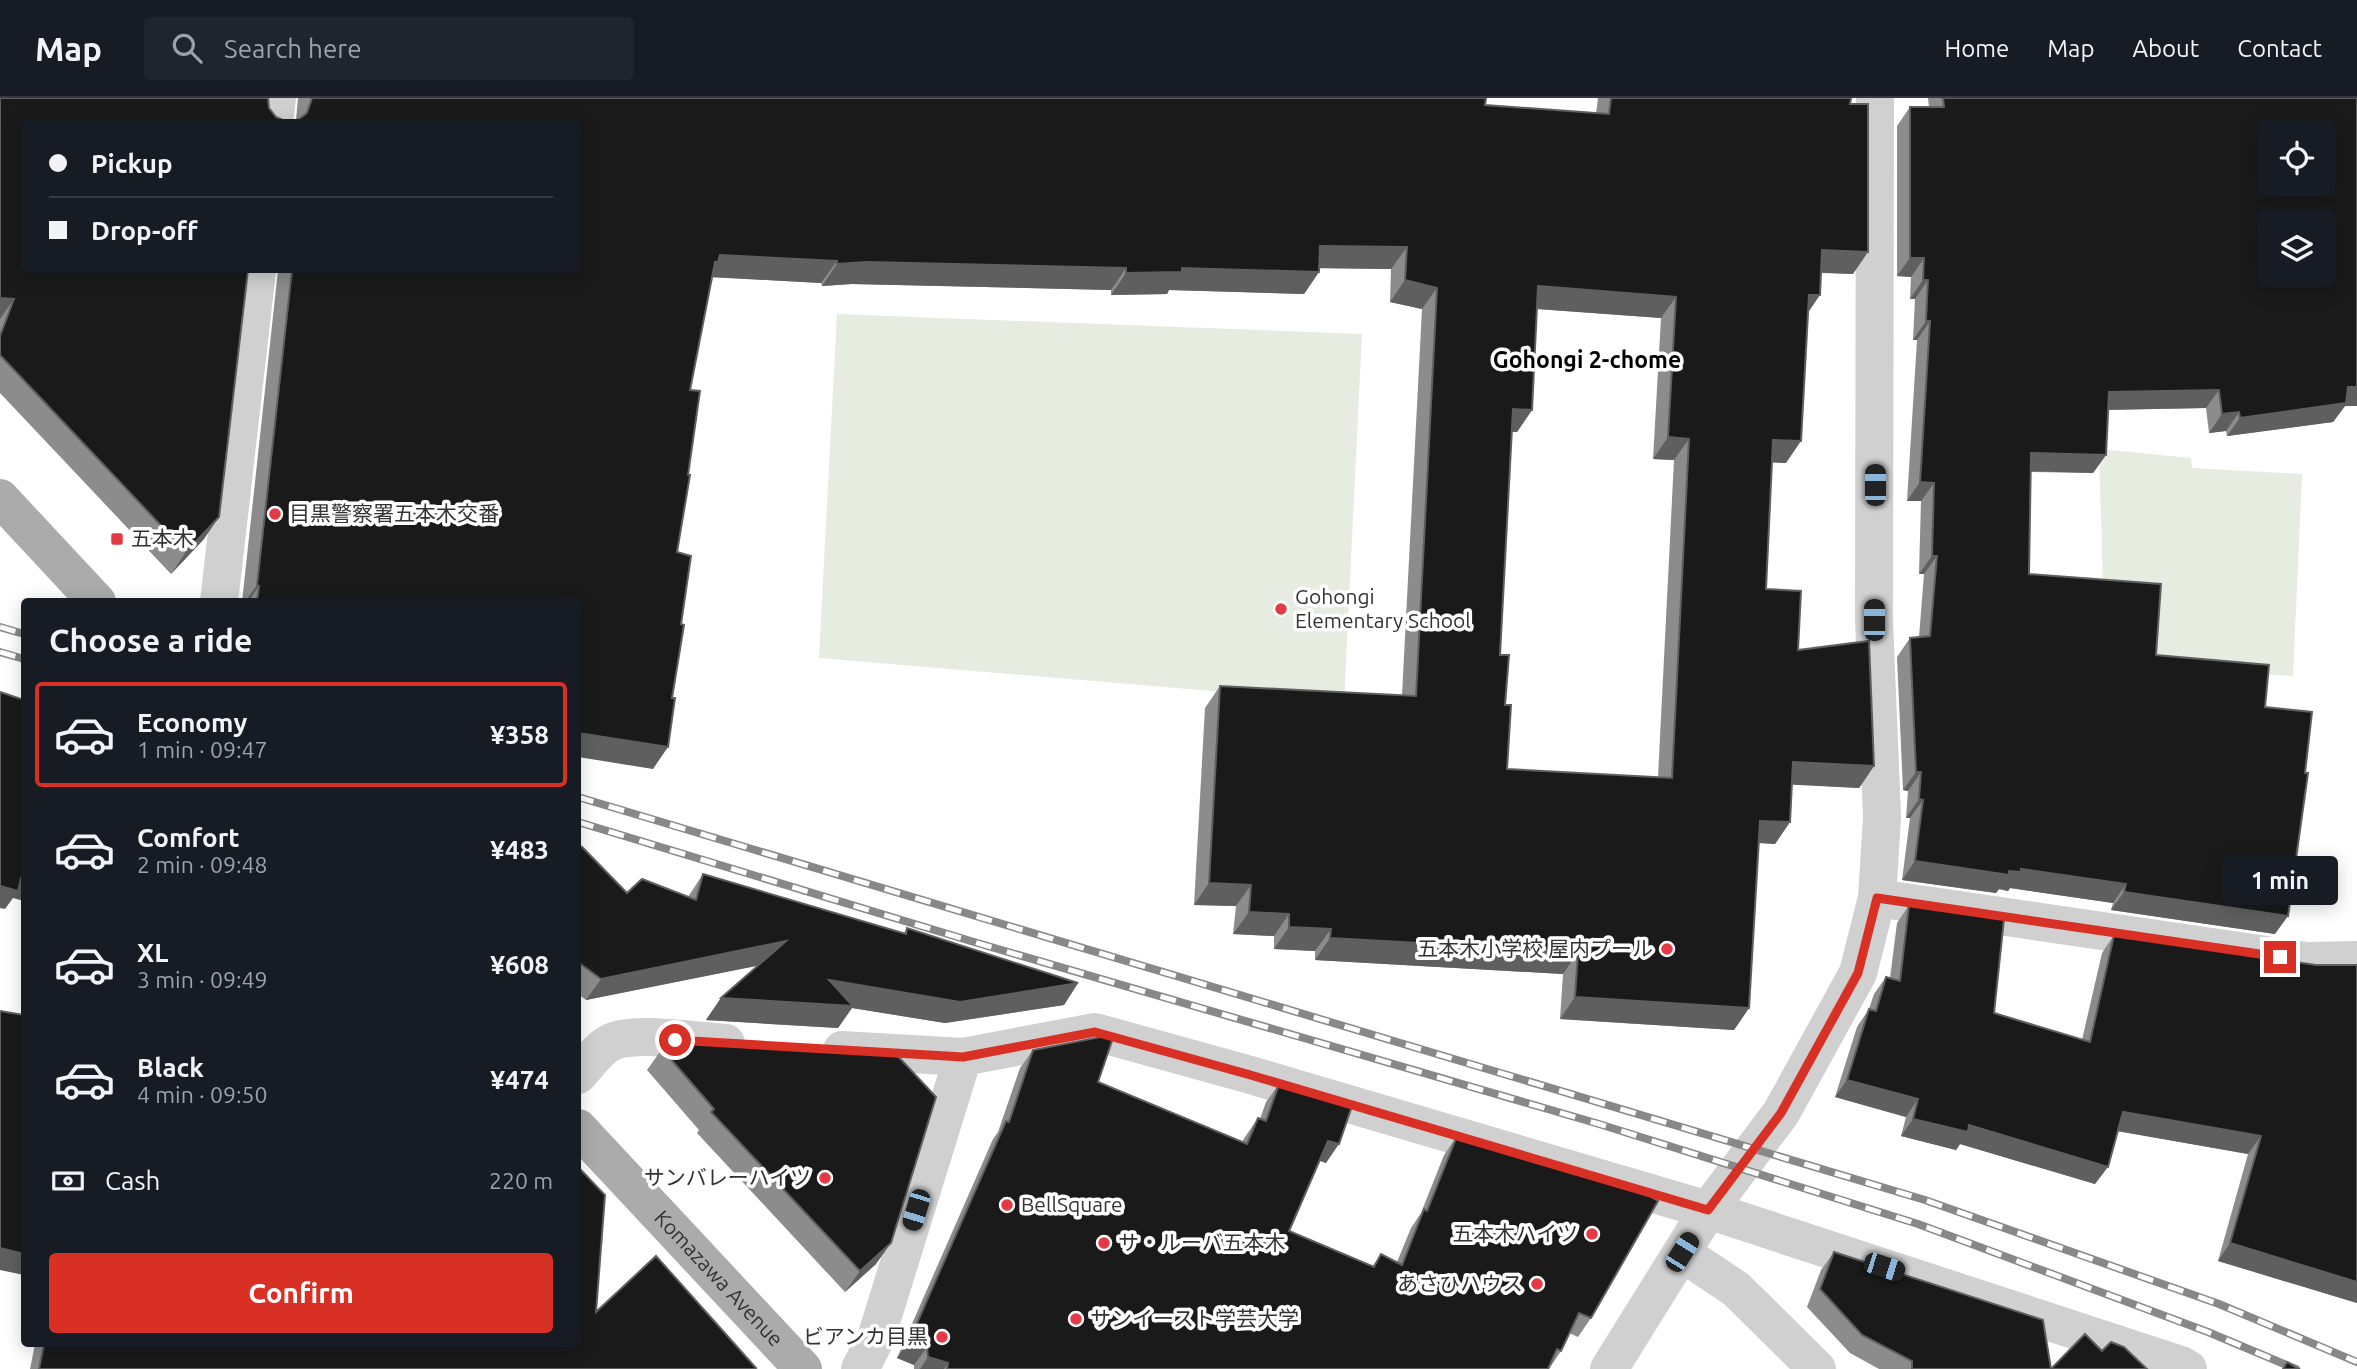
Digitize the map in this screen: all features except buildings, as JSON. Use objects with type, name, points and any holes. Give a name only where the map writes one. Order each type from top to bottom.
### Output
[{"type":"main road","points":[[0,498],[93,598]]},
{"type":"main road","name":"Komazawa Avenue","points":[[581,1131],[803,1369]]},
{"type":"street","points":[[274,119],[277,98]]},
{"type":"street","points":[[1609,1369],[1708,1210],[1781,1113],[1858,973],[1877,898],[1882,817],[1874,620],[1875,98]]},
{"type":"street","points":[[219,598],[257,273]]},
{"type":"street","points":[[1877,898],[2306,961],[2357,960]]},
{"type":"street","points":[[813,1048],[963,1057],[1095,1032],[1708,1210],[1972,1295],[2188,1369]]},
{"type":"street","points":[[581,1072],[599,1052],[613,1042],[649,1038],[758,1045]]},
{"type":"street","points":[[860,1369],[876,1338],[963,1057]]},
{"type":"street","points":[[1682,1252],[1736,1289],[1817,1369]]},
{"type":"shaded area","points":[[837,314],[1362,334],[1344,702],[819,658]]},
{"type":"shaded area","points":[[2099,449],[2191,458],[2192,468],[2302,474],[2293,676],[2156,668],[2160,591],[2103,586]]},
{"type":"railway","points":[[0,627],[21,633]]},
{"type":"railway","points":[[0,652],[21,658]]},
{"type":"railway","points":[[581,798],[1925,1200],[2219,1304],[2357,1362]]},
{"type":"railway","points":[[581,823],[974,942],[1599,1124],[1918,1224],[2208,1332],[2296,1369]]},
{"type":"place","name":"目黒警察署五本木交番","points":[[275,514]]},
{"type":"place","name":"五本木","points":[[117,539]]},
{"type":"place","name":"Gohongi Elementary School","points":[[1281,609]]},
{"type":"place","name":"五本木小学校 屋内プール","points":[[1667,949]]},
{"type":"place","name":"サンバレーハイツ","points":[[825,1178]]},
{"type":"place","name":"BellSquare","points":[[1007,1205]]},
{"type":"place","name":"五本木ハイツ","points":[[1592,1234]]},
{"type":"place","name":"サ・ルーバ五本木","points":[[1104,1243]]},
{"type":"place","name":"あさひハウス","points":[[1537,1284]]},
{"type":"place","name":"サンイースト学芸大学","points":[[1076,1319]]},
{"type":"place","name":"ビアンカ目黒","points":[[942,1337]]},
{"type":"district","name":"Gohongi 2-chome","points":[[1587,360]]},
{"type":"route","points":[[675,1040],[963,1057],[1095,1032],[1708,1210],[1781,1113],[1858,973],[1877,898],[2280,957]]}]
